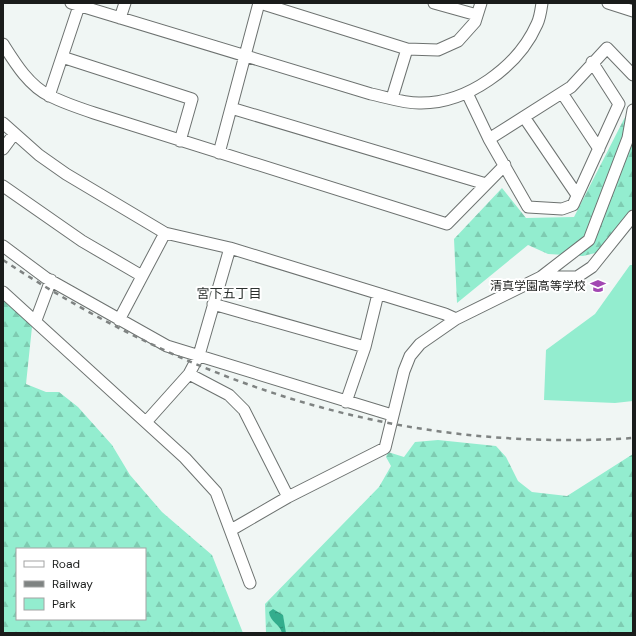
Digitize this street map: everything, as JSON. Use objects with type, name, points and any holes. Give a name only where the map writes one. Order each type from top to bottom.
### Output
[{"type":"street","points":[[120,18],[125,3]]},
{"type":"street","points":[[219,153],[259,3],[407,49],[438,50],[458,41],[475,22],[481,3]]},
{"type":"street","points":[[434,3],[477,15]]},
{"type":"street","points":[[49,96],[62,57],[75,4],[371,94],[418,103],[439,101],[467,93],[484,83],[512,61],[538,23],[542,3]]},
{"type":"street","points":[[608,3],[633,10]]},
{"type":"street","points":[[3,44],[13,60],[31,83],[49,96],[94,113],[180,141],[447,224],[505,165]]},
{"type":"street","points":[[489,139],[571,87],[592,62],[607,48],[633,75]]},
{"type":"street","points":[[392,98],[407,49]]},
{"type":"street","points":[[62,57],[192,99],[180,141]]},
{"type":"street","points":[[467,93],[489,139],[528,207],[562,209],[572,205],[620,104],[592,62]]},
{"type":"street","points":[[562,93],[598,149]]},
{"type":"street","points":[[231,108],[486,184]]},
{"type":"street","points":[[231,530],[288,497],[385,448],[392,415],[410,356],[420,344],[456,320],[541,277],[589,240],[628,138],[633,110]]},
{"type":"street","points":[[524,117],[577,195]]},
{"type":"street","points":[[3,123],[39,155],[66,174],[165,233],[230,248],[445,314],[456,320]]},
{"type":"street","points":[[3,149],[14,134]]},
{"type":"street","points":[[3,186],[82,242],[142,276]]},
{"type":"street","points":[[541,277],[577,277],[592,267],[633,216]]},
{"type":"street","points":[[119,320],[165,233]]},
{"type":"street","points":[[3,246],[51,280],[167,346],[392,415]]},
{"type":"street","points":[[146,422],[189,374],[199,355],[230,248]]},
{"type":"street","points":[[36,320],[51,280]]},
{"type":"street","points":[[3,292],[36,320],[185,458],[216,492],[250,584]]},
{"type":"street","points":[[346,402],[365,347],[378,294]]},
{"type":"street","points":[[213,304],[365,347]]},
{"type":"street","points":[[189,374],[228,395],[244,410],[288,497]]},
{"type":"green space","points":[[633,104],[633,206],[619,243],[612,249],[583,256],[548,254],[528,245],[457,303],[454,239],[502,188],[526,218],[574,217]]},
{"type":"green space","points":[[630,265],[633,265],[633,401],[615,403],[544,400],[546,350],[595,314]]},
{"type":"green space","points":[[3,297],[29,321],[32,327],[26,384],[46,392],[59,392],[78,407],[112,445],[130,475],[162,512],[212,555],[243,633],[3,633]]},
{"type":"green space","points":[[438,440],[496,446],[506,457],[518,481],[532,492],[567,496],[633,454],[633,633],[266,633],[265,604],[379,487],[391,466],[386,457],[388,452],[404,457],[415,442]]},
{"type":"water","points":[[273,609],[283,615],[286,633],[282,633],[271,618],[269,612]]},
{"type":"railway","points":[[3,260],[76,305],[150,344],[226,376],[303,402],[382,422],[463,434],[547,440],[633,438]]},
{"type":"place","name":"清真学園高等学校","points":[[598,286]]},
{"type":"district","name":"宮下五丁目","points":[[229,293]]}]
